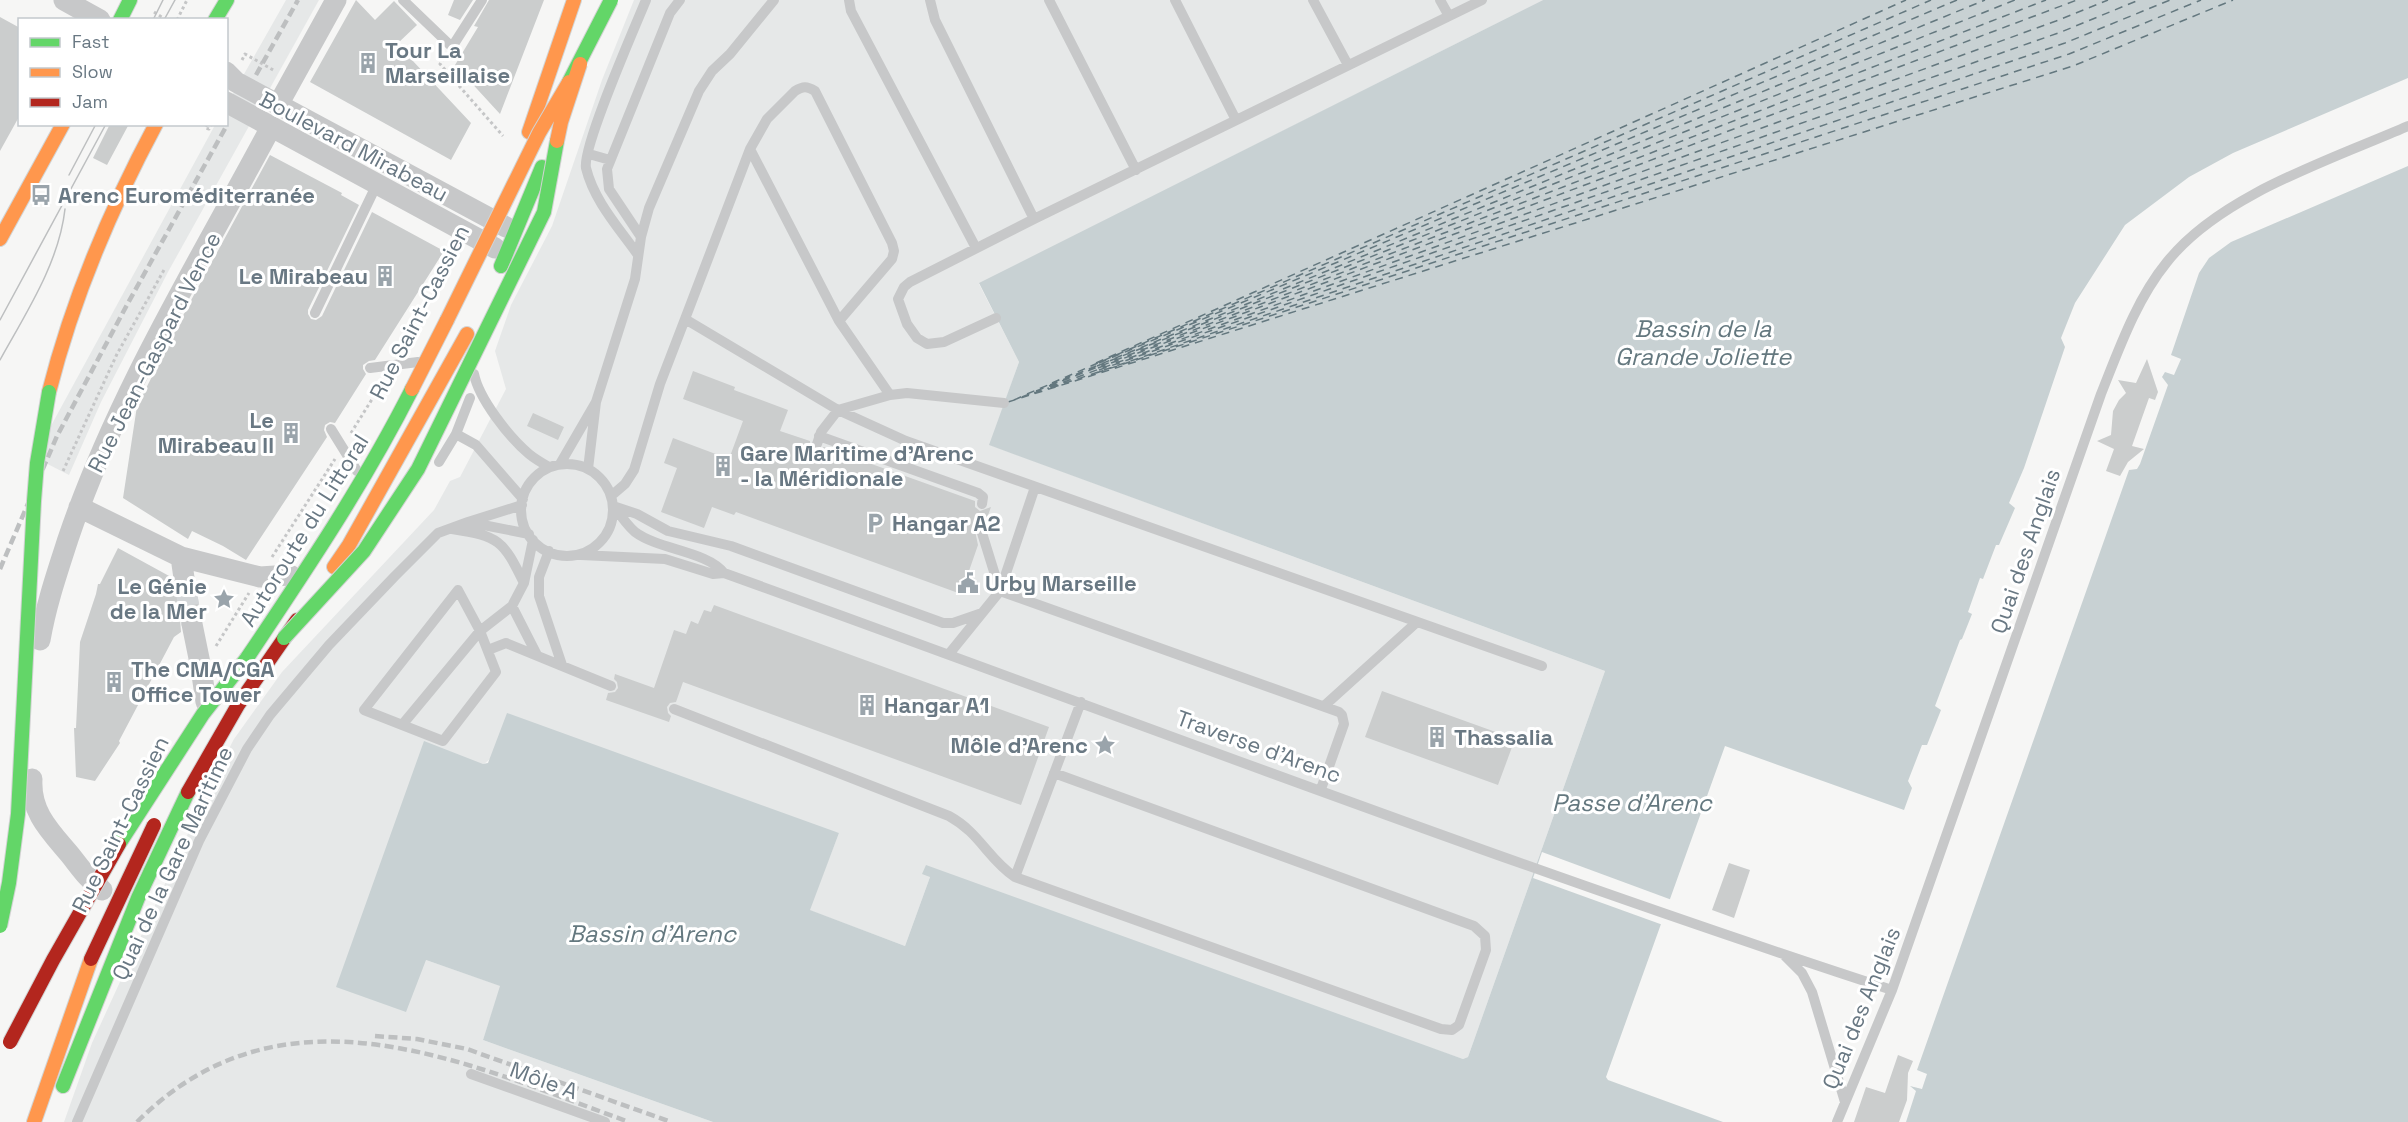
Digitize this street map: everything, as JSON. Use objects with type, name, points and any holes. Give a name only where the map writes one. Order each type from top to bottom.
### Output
[{"type":"main road","points":[[121,18],[130,0]]},
{"type":"main road","points":[[216,18],[226,0]]},
{"type":"main road","name":"Rue Saint-Cassien","points":[[56,1016],[106,894],[158,787],[206,702],[357,471],[438,328],[518,160],[574,0]]},
{"type":"main road","points":[[495,280],[609,0]]},
{"type":"main road","name":"Autoroute du Littoral","points":[[5,1052],[62,943],[126,832],[197,722],[247,658],[323,544],[380,452],[539,133],[580,64],[609,0]]},
{"type":"main road","points":[[58,1101],[100,987],[131,913],[185,798],[230,718],[261,672],[360,557],[418,469],[544,212],[561,122],[580,64]]},
{"type":"main road","points":[[0,239],[62,126]]},
{"type":"main road","points":[[0,926],[9,883],[18,814],[36,482],[49,392],[57,357],[85,272],[109,216],[155,126]]},
{"type":"main road","points":[[289,642],[349,545],[476,318]]},
{"type":"main road","points":[[172,792],[210,730],[247,658]]},
{"type":"main road","points":[[34,1122],[91,959],[144,843],[161,812]]},
{"type":"street","points":[[64,0],[96,18]]},
{"type":"street","points":[[278,105],[336,0]]},
{"type":"street","name":"Boulevard Mirabeau","points":[[228,74],[236,82],[516,232]]},
{"type":"street","name":"Boulevard Mirabeau","points":[[228,103],[507,254]]},
{"type":"street","name":"Rue Jean-Gaspard Vence","points":[[131,913],[87,879],[71,856],[47,829],[36,809],[31,790],[36,665],[45,610],[79,507],[128,394],[271,127]]},
{"type":"street","points":[[79,507],[181,557],[260,577],[290,575]]},
{"type":"street","points":[[181,557],[185,585]]},
{"type":"street","points":[[192,624],[206,702]]},
{"type":"street","points":[[71,856],[92,860],[147,880]]},
{"type":"lane","points":[[403,0],[452,47],[482,0]]},
{"type":"lane","points":[[638,255],[594,192],[585,165],[596,126],[646,0]]},
{"type":"lane","points":[[641,237],[609,189],[607,169],[670,13],[680,0]]},
{"type":"lane","points":[[588,469],[596,402],[632,289],[641,237],[650,208],[699,91],[712,71],[730,54],[774,0]]},
{"type":"lane","points":[[849,0],[851,11],[976,249]]},
{"type":"lane","points":[[930,0],[935,20],[1034,219]]},
{"type":"lane","points":[[1049,0],[1136,170]]},
{"type":"lane","points":[[1175,0],[1236,120]]},
{"type":"lane","points":[[1313,0],[1348,64]]},
{"type":"lane","points":[[1440,0],[1449,16]]},
{"type":"lane","points":[[996,318],[944,342],[927,344],[914,335],[898,302],[904,287],[910,282],[1348,64],[1482,0]]},
{"type":"lane","points":[[612,501],[634,470],[660,384],[750,149],[767,119],[801,87],[808,87],[815,91],[894,251],[892,260],[839,321]]},
{"type":"lane","name":"Quai des Anglais","points":[[1837,1122],[1892,990],[2101,394],[2122,341],[2156,278],[2181,247],[2220,213],[2286,179],[2408,126]]},
{"type":"lane","points":[[750,149],[839,321],[890,394]]},
{"type":"lane","points":[[589,153],[610,160]]},
{"type":"lane","points":[[315,313],[377,184]]},
{"type":"lane","points":[[685,319],[838,410],[906,441],[1542,666]]},
{"type":"lane","points":[[466,337],[476,384],[493,414],[529,454],[549,467]]},
{"type":"lane","points":[[370,368],[418,362]]},
{"type":"lane","points":[[431,474],[456,434],[476,384]]},
{"type":"lane","points":[[982,504],[983,497],[978,493],[818,440],[838,410],[890,394],[907,393],[1004,403]]},
{"type":"lane","points":[[560,464],[596,402]]},
{"type":"lane","points":[[332,429],[357,471]]},
{"type":"lane","points":[[456,434],[476,445],[522,502]]},
{"type":"lane","points":[[402,725],[480,631],[512,606],[524,583],[531,537],[523,520],[522,502],[528,486],[537,475],[549,467],[574,464],[588,469],[606,485],[612,501],[610,526],[599,543],[588,551],[575,555],[549,551],[531,537],[468,522]]},
{"type":"lane","points":[[949,654],[1000,591],[1035,487]]},
{"type":"lane","points":[[612,501],[668,531],[731,546],[943,623],[953,623],[982,614]]},
{"type":"lane","name":"Traverse d'Arenc","points":[[612,501],[635,531],[653,541],[717,564],[724,573]]},
{"type":"lane","name":"Quai de la Gare Maritime","points":[[77,1122],[199,841],[247,749],[270,715],[329,645],[438,533],[522,502]]},
{"type":"lane","points":[[452,528],[480,533],[496,540],[507,550],[524,583]]},
{"type":"lane","points":[[982,533],[1000,591]]},
{"type":"lane","points":[[549,551],[539,578],[539,596],[562,665]]},
{"type":"lane","name":"Traverse d'Arenc","points":[[575,555],[675,561],[713,574],[724,573],[1537,867],[1782,954],[1892,990]]},
{"type":"lane","points":[[675,561],[701,559]]},
{"type":"lane","points":[[458,590],[480,631],[496,672],[443,741],[364,710],[458,590]]},
{"type":"lane","points":[[1000,591],[1339,712],[1344,724],[1321,789]]},
{"type":"lane","points":[[512,606],[537,655]]},
{"type":"lane","points":[[1324,706],[1417,622]]},
{"type":"lane","points":[[488,650],[506,643],[611,686]]},
{"type":"lane","points":[[1015,877],[1081,702]]},
{"type":"lane","points":[[674,709],[950,816],[973,833],[999,866],[1015,877],[1441,1029],[1448,1031],[1456,1029],[1486,950],[1485,936],[1474,926],[1054,773]]},
{"type":"lane","name":"Traverse d'Arenc","points":[[1782,954],[1808,982],[1845,1102]]},
{"type":"lane","name":"Môle A","points":[[471,1074],[605,1122]]},
{"type":"path","points":[[178,18],[187,0]]},
{"type":"path","points":[[154,12],[163,18]]},
{"type":"path","points":[[452,47],[440,64],[503,136]]},
{"type":"path","points":[[245,54],[275,71]]},
{"type":"path","points":[[59,480],[117,354],[165,270]]},
{"type":"path","points":[[201,669],[393,365]]},
{"type":"shaded area","points":[[286,0],[319,0],[168,272],[101,402],[69,475],[34,457],[214,126],[228,126],[228,102]]},
{"type":"shaded area","points":[[634,0],[1543,0],[979,284],[1019,362],[990,445],[1605,671],[1468,1057],[1463,1059],[930,877],[905,946],[809,910],[839,833],[490,759],[484,764],[426,960],[501,986],[483,1040],[713,1122],[64,1122],[92,1043],[212,781],[234,739],[282,672],[434,510],[450,481],[460,477],[506,389],[495,351],[511,305],[552,226],[602,80]]},
{"type":"water","name":"Bassin de la Grande Joliette","points":[[1543,0],[2408,0],[2408,78],[2233,153],[2189,177],[2125,225],[2075,303],[2061,338],[2065,347],[2024,468],[2009,503],[2015,508],[1999,545],[1996,545],[1983,579],[1980,578],[1968,612],[1972,614],[1935,706],[1941,710],[1927,745],[1922,745],[1908,781],[1912,788],[1904,810],[1725,746],[1606,1077],[1608,1080],[1723,1122],[713,1122],[483,1040],[500,986],[426,960],[406,1012],[336,987],[424,741],[483,764],[488,763],[507,713],[839,833],[810,910],[905,946],[930,877],[922,874],[926,865],[1463,1059],[1468,1057],[1605,671],[989,445],[1019,362],[979,283]]},
{"type":"water","points":[[2408,166],[2408,1122],[1906,1122],[1916,1091],[1910,1086],[1922,1089],[1927,1074],[1917,1070],[2129,470],[2137,469],[2140,464],[2168,385],[2162,377],[2165,372],[2174,375],[2181,359],[2171,355],[2199,273],[2209,258],[2231,242]]},
{"type":"pier","points":[[1542,852],[1672,900],[1663,925],[1533,878]]},
{"type":"building","name":"Tour La Marseillaise","points":[[356,0],[375,20],[394,1],[417,25],[397,44],[471,123],[451,160],[310,82]]},
{"type":"building","points":[[454,0],[473,0],[460,20],[448,15]]},
{"type":"building","points":[[489,0],[544,0],[500,114],[455,65],[478,27],[474,26]]},
{"type":"building","points":[[0,17],[18,27],[18,119],[0,151]]},
{"type":"building","points":[[109,126],[128,126],[107,165],[93,158]]},
{"type":"building","points":[[270,155],[342,193],[341,195],[359,205],[308,310],[311,319],[316,320],[322,316],[372,212],[444,251],[375,360],[363,365],[366,374],[335,423],[330,422],[325,425],[324,430],[327,437],[246,560],[192,531],[188,539],[123,498],[137,406],[189,304]]},
{"type":"building","points":[[2147,359],[2158,392],[2155,400],[2149,398],[2132,446],[2144,449],[2128,462],[2120,476],[2106,471],[2114,449],[2097,441],[2111,435],[2113,411],[2126,393],[2118,380],[2136,383]]},
{"type":"building","name":"Hangar A2","points":[[693,371],[735,387],[734,390],[788,410],[780,431],[810,441],[810,446],[814,451],[819,451],[824,447],[975,501],[975,507],[980,511],[991,507],[984,526],[979,526],[975,531],[978,545],[961,594],[736,512],[734,515],[712,507],[704,528],[661,512],[677,468],[664,463],[673,438],[729,459],[743,421],[683,399]]},
{"type":"building","points":[[533,413],[564,427],[558,440],[527,426]]},
{"type":"building","name":"The CMA/CGA Office Tower","points":[[118,548],[171,577],[175,592],[180,597],[187,597],[197,591],[200,615],[189,612],[180,619],[181,632],[174,637],[120,743],[95,781],[76,777],[74,728],[76,728],[80,642],[98,584]]},
{"type":"building","name":"Hangar A1","points":[[714,605],[1049,727],[1021,805],[683,682],[676,702],[670,703],[667,707],[671,716],[669,722],[606,700],[608,693],[615,692],[618,688],[614,679],[615,674],[654,688],[674,630],[686,634],[691,621],[698,624],[704,610],[711,612]]},
{"type":"building","name":"Thassalia","points":[[1382,691],[1515,739],[1498,785],[1365,737]]},
{"type":"building","points":[[1729,863],[1750,870],[1734,918],[1712,910]]},
{"type":"building","points":[[1898,1055],[1913,1061],[1908,1073],[1907,1100],[1899,1122],[1854,1122],[1866,1087],[1885,1093]]},
{"type":"ferry route","points":[[1096,363],[1906,0]]},
{"type":"ferry route","points":[[1052,383],[1931,0]]},
{"type":"ferry route","points":[[1099,363],[1957,0]]},
{"type":"ferry route","points":[[1050,385],[1985,0]]},
{"type":"ferry route","points":[[1097,366],[2015,0]]},
{"type":"ferry route","points":[[1036,391],[2046,0]]},
{"type":"ferry route","points":[[1098,368],[2077,0]]},
{"type":"ferry route","points":[[1050,387],[2056,21],[2108,0]]},
{"type":"ferry route","points":[[1099,370],[2061,32],[2139,0]]},
{"type":"ferry route","points":[[1051,388],[2065,43],[2170,0]]},
{"type":"ferry route","points":[[1096,373],[2069,54],[2201,0]]},
{"type":"ferry route","points":[[1008,402],[2073,66],[2233,0]]},
{"type":"ferry route","points":[[1027,394],[1048,385]]},
{"type":"ferry route","points":[[1034,393],[1049,388]]},
{"type":"ferry route","points":[[1022,397],[1034,392]]},
{"type":"ferry route","points":[[1014,400],[1023,396]]},
{"type":"tunnel","points":[[185,585],[192,624]]},
{"type":"tram line","points":[[154,18],[163,0]]},
{"type":"tram line","points":[[165,18],[175,0]]},
{"type":"tram line","points":[[69,175],[95,126]]},
{"type":"tram line","points":[[0,320],[105,126]]},
{"type":"tram line","points":[[0,360],[49,268],[62,229],[65,209]]},
{"type":"railway","points":[[256,75],[298,0]]},
{"type":"railway","points":[[0,569],[57,436],[226,126]]},
{"type":"railway","points":[[375,1036],[417,1039],[467,1049],[671,1122]]},
{"type":"railway","points":[[137,1122],[194,1077],[253,1052],[314,1042],[377,1045],[440,1057],[504,1076],[629,1122]]},
{"type":"traffic: fast","points":[[121,18],[130,0]]},
{"type":"traffic: fast","points":[[216,18],[227,0]]},
{"type":"traffic: fast","points":[[569,82],[611,0]]},
{"type":"traffic: fast","points":[[284,638],[364,551],[418,469],[544,212],[557,141]]},
{"type":"traffic: fast","points":[[501,266],[542,167]]},
{"type":"traffic: fast","points":[[247,658],[354,493],[412,389]]},
{"type":"traffic: fast","points":[[0,926],[9,883],[18,814],[34,501],[37,463],[49,392]]},
{"type":"traffic: fast","points":[[119,844],[203,714],[247,658]]},
{"type":"traffic: fast","points":[[63,1086],[138,898],[188,792]]},
{"type":"traffic: slow","points":[[529,132],[574,0]]},
{"type":"traffic: slow","points":[[557,141],[580,64]]},
{"type":"traffic: slow","points":[[447,320],[539,133],[569,82]]},
{"type":"traffic: slow","points":[[0,239],[62,126]]},
{"type":"traffic: slow","points":[[49,392],[69,322],[94,255],[123,189],[155,126]]},
{"type":"traffic: slow","points":[[412,389],[447,320]]},
{"type":"traffic: slow","points":[[334,567],[349,545],[467,334]]},
{"type":"traffic: slow","points":[[34,1122],[91,959]]},
{"type":"traffic: jam","points":[[188,792],[238,705],[297,620]]},
{"type":"traffic: jam","points":[[91,959],[154,825]]},
{"type":"traffic: jam","points":[[10,1042],[53,960],[119,844]]},
{"type":"place","name":"Tour La Marseillaise","points":[[368,63]]},
{"type":"place","name":"Arenc Euroméditerranée","points":[[41,195]]},
{"type":"place","name":"Le Mirabeau","points":[[385,276]]},
{"type":"place","name":"Le Mirabeau II","points":[[291,433]]},
{"type":"place","name":"Gare Maritime d'Arenc - la Méridionale","points":[[723,466]]},
{"type":"place","name":"Hangar A2","points":[[875,523]]},
{"type":"place","name":"Urby Marseille","points":[[968,583]]},
{"type":"place","name":"Le Génie de la Mer","points":[[224,599]]},
{"type":"place","name":"The CMA/CGA Office Tower","points":[[114,682]]},
{"type":"place","name":"Hangar A1","points":[[867,705]]},
{"type":"place","name":"Thassalia","points":[[1437,737]]},
{"type":"place","name":"Môle d'Arenc","points":[[1105,745]]},
{"type":"water label","name":"Passe d'Arenc","points":[[1632,802]]},
{"type":"water label","name":"Bassin d'Arenc","points":[[652,933]]}]
